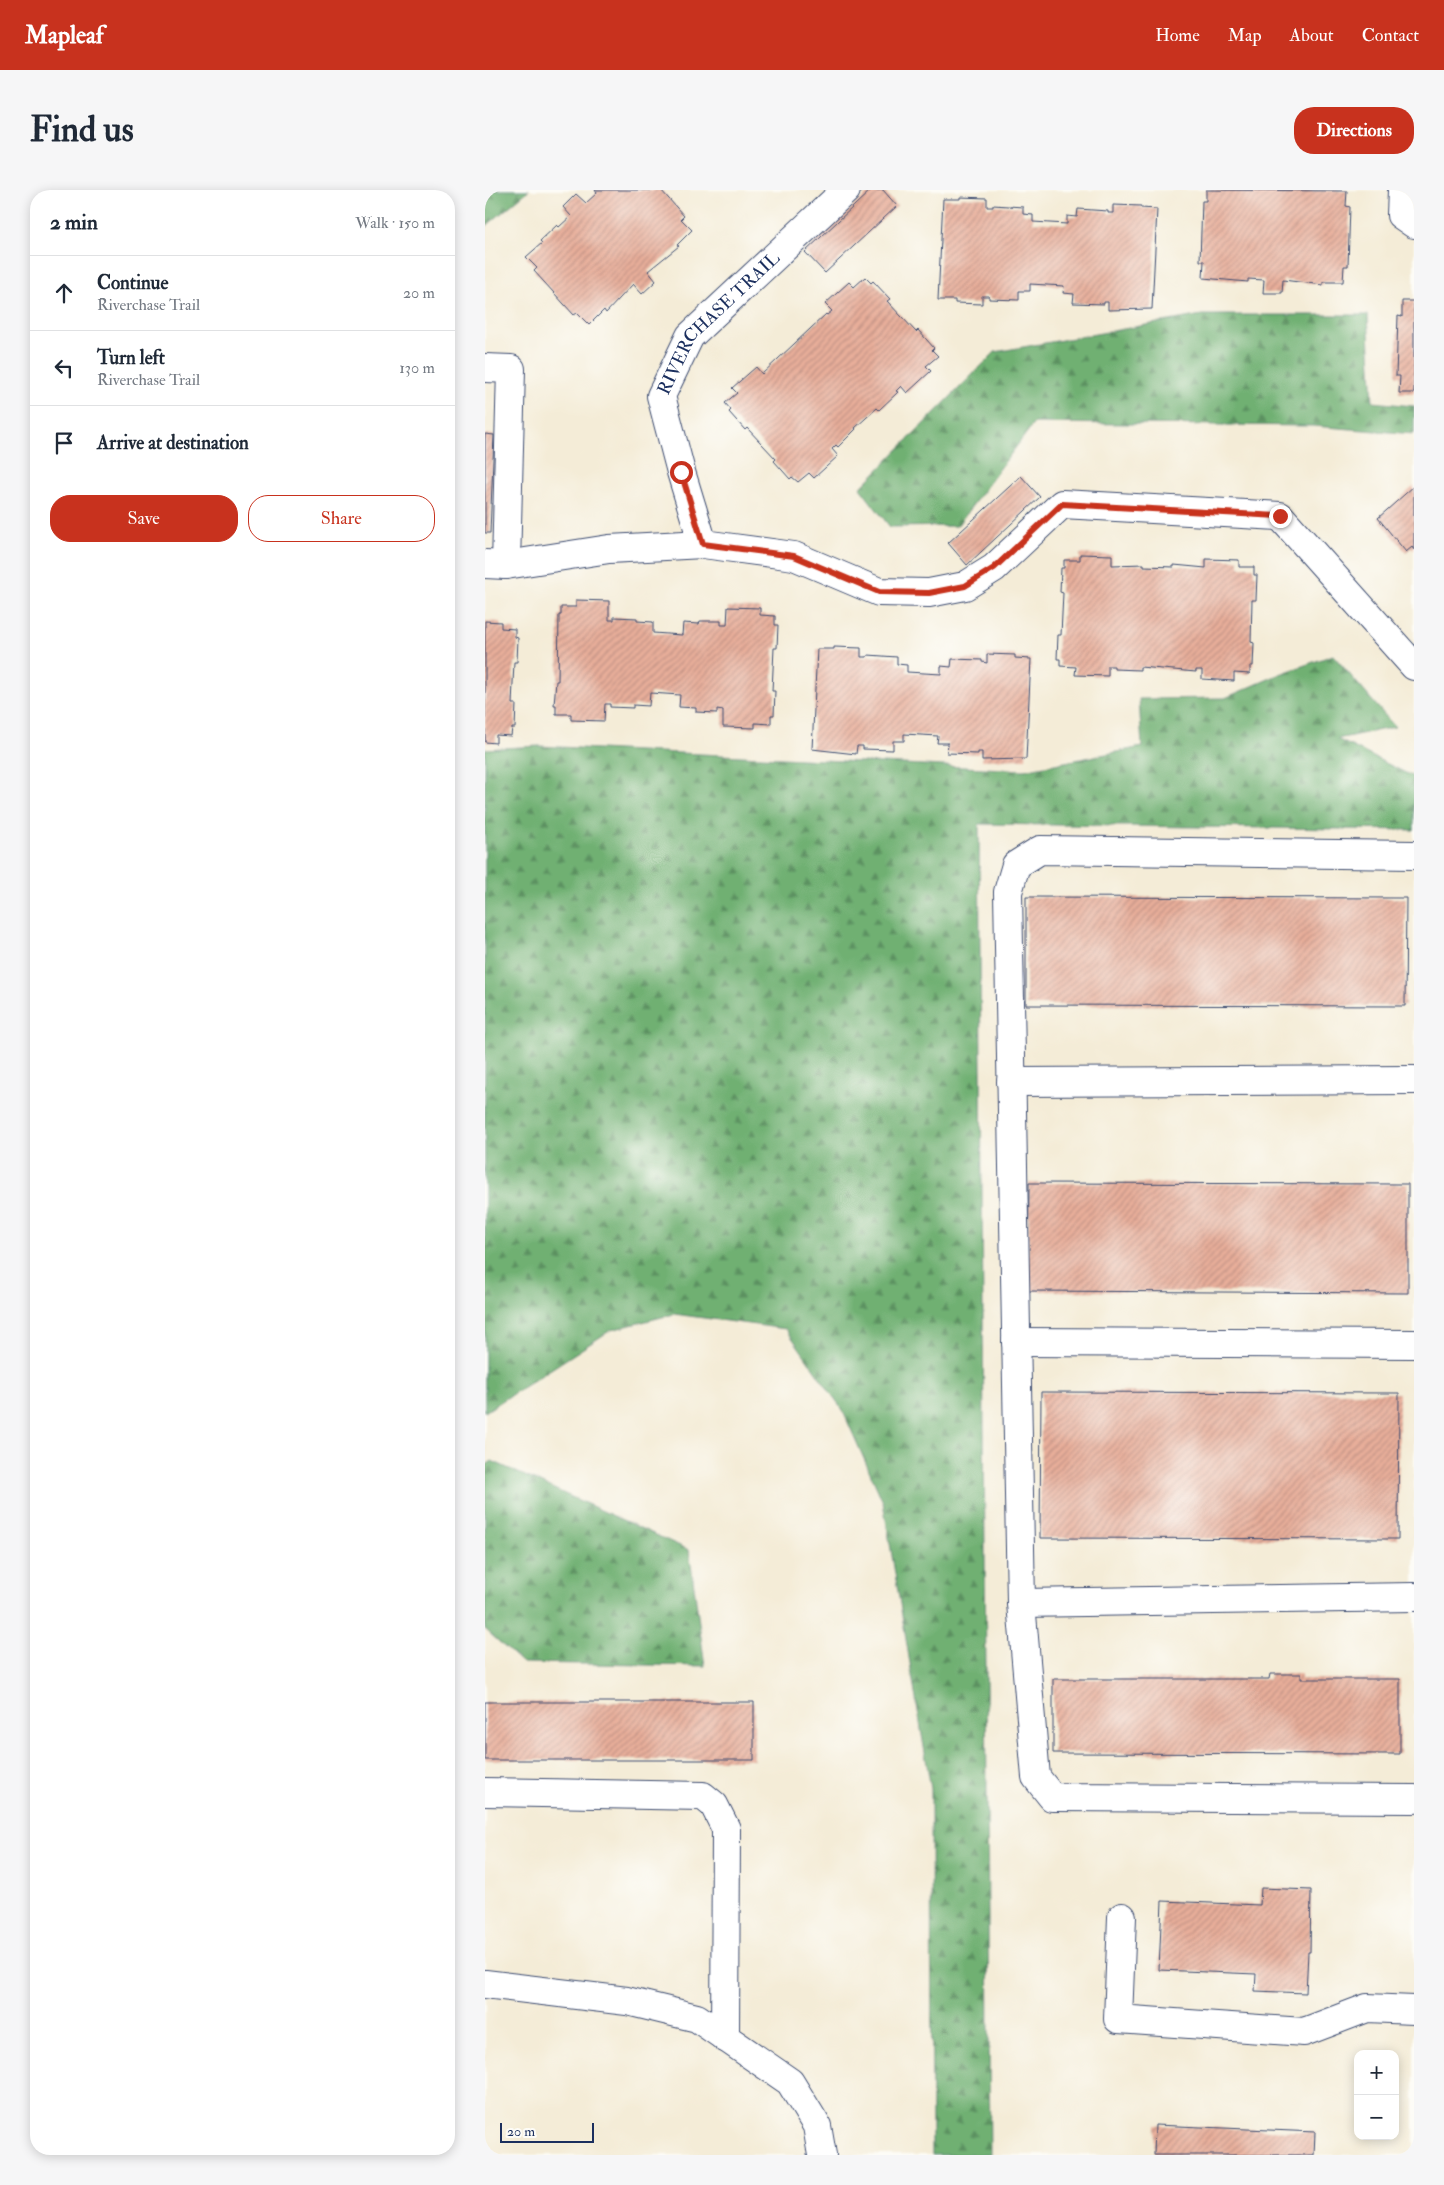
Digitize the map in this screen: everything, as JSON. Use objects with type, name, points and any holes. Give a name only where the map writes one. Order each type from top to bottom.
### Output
[{"type":"street","name":"RIVERCHASE TRAIL","points":[[703,544],[681,472],[661,396],[690,336],[846,190]]},
{"type":"street","points":[[1402,190],[1401,215],[1414,224]]},
{"type":"street","points":[[485,368],[511,369],[496,565],[609,549],[703,544],[794,556],[879,592],[929,593],[965,586],[994,568],[1062,504],[1280,516],[1414,666]]},
{"type":"street","points":[[1414,855],[1039,850],[1016,865],[1008,892],[1021,1603],[1036,1777],[1052,1797],[1414,1799]]},
{"type":"street","points":[[1011,1082],[1414,1080]]},
{"type":"street","points":[[1016,1342],[1414,1344]]},
{"type":"street","points":[[1021,1603],[1414,1597]]},
{"type":"street","points":[[485,1792],[703,1796],[714,1805],[727,1829],[725,2038]]},
{"type":"street","points":[[1122,1917],[1118,2019],[1304,2032],[1367,2008],[1414,2010]]},
{"type":"street","points":[[485,1984],[627,2001],[697,2018],[790,2082],[817,2126],[822,2155]]},
{"type":"green space","points":[[485,190],[529,190],[485,227]]},
{"type":"green space","points":[[1202,315],[1368,315],[1373,402],[1414,406],[1414,434],[1313,426],[1034,423],[957,526],[890,527],[860,488],[995,352]]},
{"type":"green space","points":[[1333,655],[1395,727],[1337,739],[1414,777],[1414,830],[979,824],[990,2155],[932,2155],[931,1789],[883,1502],[842,1409],[786,1329],[674,1314],[611,1330],[485,1412],[485,749],[539,746],[1024,770],[1142,747],[1139,699],[1225,698],[1280,674]]},
{"type":"green space","points":[[492,1461],[689,1550],[705,1666],[522,1663],[485,1629],[485,1466]]},
{"type":"building","points":[[595,190],[661,190],[684,216],[681,219],[692,230],[677,245],[679,246],[648,271],[656,281],[642,294],[633,284],[606,313],[604,310],[589,325],[577,313],[574,315],[534,271],[537,268],[526,257],[542,243],[540,241],[557,225],[559,227],[571,216],[563,207],[576,194],[586,203],[597,193]]},
{"type":"building","points":[[871,190],[883,190],[897,206],[825,273],[805,252]]},
{"type":"building","points":[[1206,190],[1347,191],[1346,206],[1350,207],[1348,266],[1344,266],[1343,282],[1323,282],[1323,285],[1283,280],[1282,293],[1263,293],[1264,280],[1248,279],[1248,282],[1203,278],[1204,261],[1200,261],[1202,201],[1206,201]]},
{"type":"building","points":[[960,197],[987,198],[987,207],[993,207],[993,205],[1023,207],[1023,214],[1033,215],[1033,222],[1067,224],[1067,216],[1077,217],[1078,209],[1113,213],[1113,205],[1141,206],[1141,208],[1157,209],[1152,309],[1108,310],[1108,302],[1104,302],[1104,304],[1073,303],[1074,294],[1063,293],[1064,286],[1030,284],[1030,291],[1019,291],[1019,300],[989,299],[989,296],[982,296],[982,304],[955,303],[955,300],[938,300],[943,199],[960,199]]},
{"type":"building","points":[[865,277],[871,283],[873,281],[890,299],[887,301],[916,332],[918,330],[934,348],[932,350],[938,356],[926,366],[931,371],[907,393],[901,386],[896,391],[898,392],[879,410],[877,408],[838,447],[836,445],[832,449],[838,456],[814,478],[809,473],[798,482],[792,477],[790,479],[774,461],[776,459],[729,412],[731,410],[725,403],[737,393],[732,388],[756,367],[762,374],[826,314],[832,311],[825,304],[849,282],[854,287]]},
{"type":"building","points":[[1402,301],[1414,301],[1414,393],[1399,393],[1400,376],[1396,376],[1398,316],[1402,317]]},
{"type":"building","points":[[485,434],[494,435],[490,533],[485,533]]},
{"type":"building","points":[[1021,476],[1040,497],[967,565],[948,543]]},
{"type":"building","points":[[1414,486],[1414,550],[1412,547],[1406,552],[1378,518]]},
{"type":"building","points":[[1080,554],[1112,555],[1112,565],[1144,564],[1144,566],[1174,567],[1174,565],[1206,568],[1206,559],[1239,560],[1239,567],[1254,567],[1254,575],[1257,575],[1256,600],[1252,600],[1251,642],[1254,643],[1253,666],[1250,666],[1250,674],[1234,673],[1234,681],[1202,679],[1202,670],[1196,670],[1196,672],[1140,667],[1140,670],[1114,669],[1114,666],[1108,666],[1108,676],[1075,675],[1076,667],[1060,666],[1060,659],[1057,659],[1058,635],[1061,635],[1063,593],[1060,592],[1061,568],[1064,568],[1064,560],[1080,560]]},
{"type":"building","points":[[576,600],[609,601],[609,620],[614,620],[614,617],[637,618],[637,621],[653,622],[653,633],[682,635],[683,623],[699,624],[700,621],[721,621],[721,625],[727,625],[728,607],[760,608],[760,615],[775,616],[775,625],[778,625],[777,648],[774,648],[772,691],[775,691],[774,715],[771,715],[771,724],[755,723],[755,728],[723,727],[723,710],[717,709],[717,713],[696,712],[696,708],[679,707],[680,695],[650,693],[649,706],[633,705],[633,708],[610,707],[610,704],[605,704],[604,721],[571,720],[571,714],[556,714],[556,705],[554,705],[556,681],[558,681],[559,615],[561,615],[561,607],[576,607]]},
{"type":"building","points":[[485,621],[501,622],[501,628],[515,629],[515,637],[518,638],[517,662],[514,662],[512,704],[516,704],[515,728],[512,728],[511,736],[496,735],[496,743],[485,742]]},
{"type":"building","points":[[834,647],[861,648],[861,657],[867,657],[868,655],[897,657],[897,664],[907,665],[907,672],[941,674],[941,666],[951,667],[952,659],[982,660],[982,662],[987,663],[987,654],[1015,655],[1015,658],[1031,659],[1026,759],[982,760],[982,752],[978,752],[978,754],[947,753],[948,743],[937,743],[938,736],[904,734],[904,741],[893,741],[893,750],[863,749],[863,746],[857,746],[856,754],[812,749],[817,649],[834,649]]},
{"type":"building","points":[[1026,897],[1406,898],[1405,1006],[1026,1005]]},
{"type":"building","points":[[1029,1183],[1408,1184],[1408,1293],[1028,1291]]},
{"type":"building","points":[[1041,1392],[1399,1393],[1398,1539],[1040,1538]]},
{"type":"building","points":[[1270,1674],[1301,1674],[1301,1679],[1400,1679],[1400,1754],[1053,1753],[1053,1679],[1269,1679]]},
{"type":"building","points":[[485,1702],[754,1702],[754,1760],[485,1760]]},
{"type":"building","points":[[1261,1888],[1311,1890],[1310,1952],[1308,1952],[1306,1993],[1255,1991],[1256,1974],[1159,1970],[1162,1901],[1260,1905]]},
{"type":"building","points":[[1155,2125],[1315,2132],[1314,2155],[1154,2155]]},
{"type":"route","points":[[681,472],[703,544],[794,556],[879,592],[929,593],[965,586],[994,568],[1062,504],[1280,516]]}]
